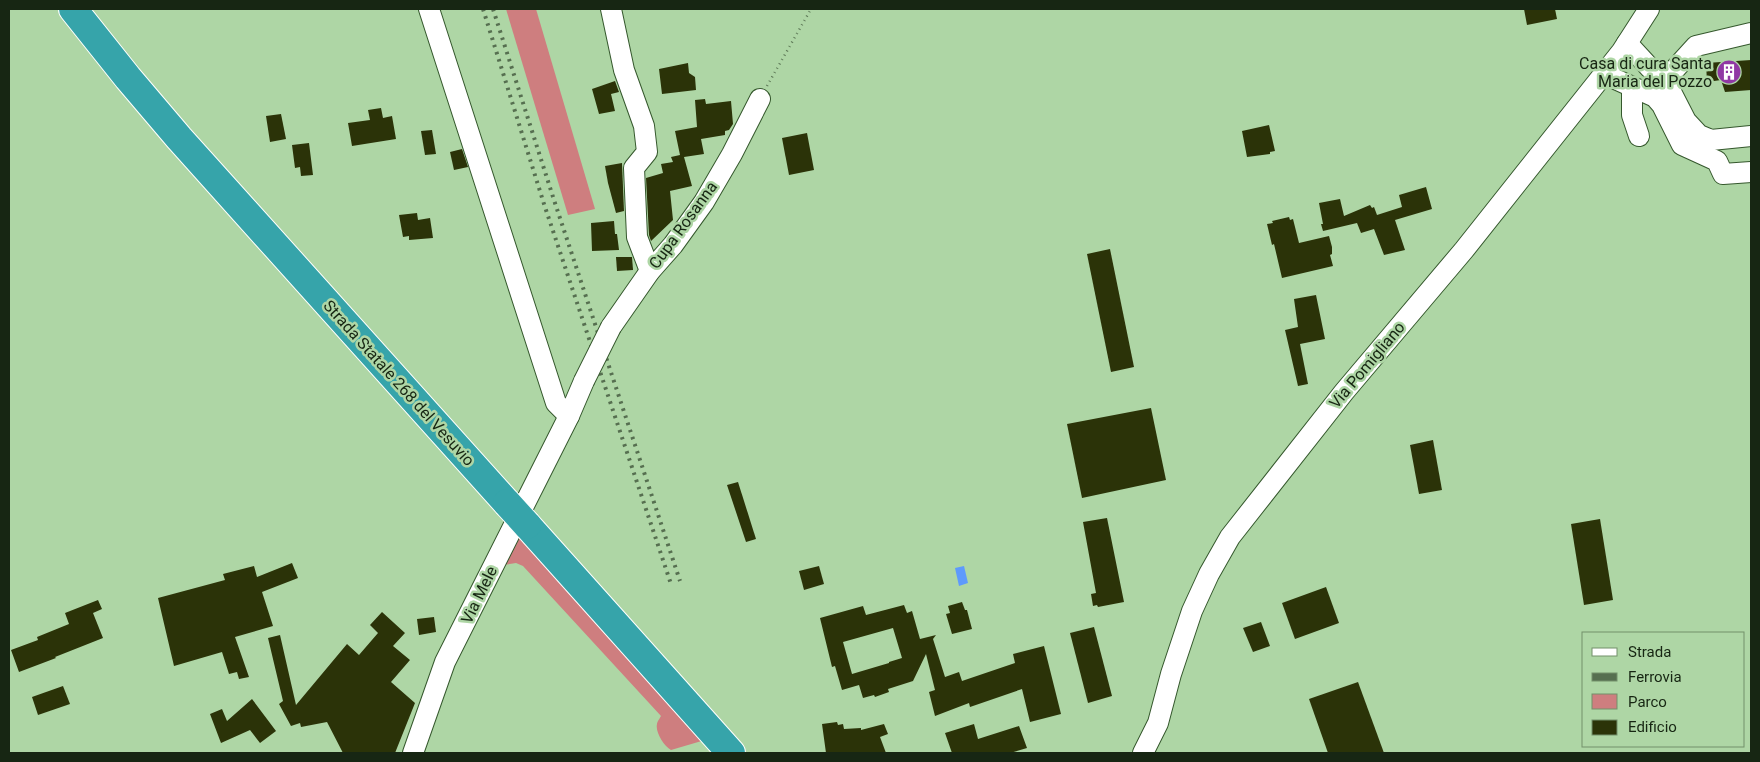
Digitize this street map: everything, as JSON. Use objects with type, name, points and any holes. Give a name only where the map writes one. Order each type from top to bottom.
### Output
[{"type":"highway","name":"Strada Statale 268 del Vesuvio","points":[[73,9],[128,78],[180,138],[731,753]]},
{"type":"street","points":[[430,9],[556,403],[569,416]]},
{"type":"street","points":[[611,9],[624,70],[644,126],[647,152],[634,168],[637,237],[650,271]]},
{"type":"street","name":"Via Pomigliano","points":[[1143,753],[1158,723],[1171,674],[1192,611],[1209,574],[1230,537],[1344,392],[1464,250],[1604,74],[1649,9]]},
{"type":"street","points":[[1665,80],[1696,46],[1751,33]]},
{"type":"street","points":[[1627,43],[1650,68],[1665,80],[1686,121],[1699,135],[1711,140],[1751,136]]},
{"type":"street","points":[[1604,74],[1656,97],[1682,145],[1717,161],[1723,174],[1751,172]]},
{"type":"street","points":[[1632,88],[1632,115],[1639,136]]},
{"type":"street","name":"Cupa Rosanna","points":[[556,441],[612,327],[650,271],[673,246],[704,202],[732,154],[760,99]]},
{"type":"street","name":"Via Mele","points":[[413,753],[445,662],[556,441]]},
{"type":"path","points":[[760,99],[811,9]]},
{"type":"green space","points":[[506,9],[536,9],[595,209],[568,215]]},
{"type":"green space","points":[[514,531],[523,542],[527,542],[705,740],[671,750],[666,745],[659,735],[657,727],[657,722],[661,716],[523,566],[516,563],[504,565]]},
{"type":"water","points":[[964,566],[968,583],[959,586],[955,568]]},
{"type":"building","points":[[1524,9],[1555,9],[1557,19],[1527,25]]},
{"type":"building","name":"Casa di cura Santa Maria del Pozzo","points":[[1751,60],[1751,90],[1725,92],[1721,80],[1707,82],[1706,63]]},
{"type":"building","points":[[688,63],[689,73],[695,77],[696,90],[662,94],[659,69]]},
{"type":"building","points":[[615,81],[619,92],[611,94],[615,111],[599,114],[592,89]]},
{"type":"building","points":[[705,99],[706,104],[731,101],[733,124],[729,130],[725,131],[725,135],[701,139],[704,154],[684,157],[692,186],[670,191],[673,220],[651,241],[649,235],[646,178],[663,173],[661,164],[673,162],[671,157],[680,155],[675,131],[697,127],[695,100]]},
{"type":"building","points":[[381,108],[383,118],[392,116],[396,139],[352,146],[348,123],[370,120],[368,110]]},
{"type":"building","points":[[281,114],[286,139],[270,142],[266,116]]},
{"type":"building","points":[[1269,125],[1275,151],[1270,152],[1270,154],[1247,157],[1242,131]]},
{"type":"building","points":[[432,130],[436,154],[425,155],[421,131]]},
{"type":"building","points":[[807,133],[814,170],[789,175],[782,138]]},
{"type":"building","points":[[309,143],[313,175],[301,176],[300,167],[295,168],[292,145]]},
{"type":"building","points":[[462,149],[468,167],[454,170],[450,152]]},
{"type":"building","points":[[622,163],[624,211],[616,213],[605,166]]},
{"type":"building","points":[[1426,187],[1432,209],[1395,220],[1405,250],[1384,255],[1374,229],[1361,233],[1357,223],[1323,231],[1319,203],[1340,199],[1344,216],[1370,205],[1372,208],[1374,207],[1377,215],[1402,207],[1399,195]]},
{"type":"building","points":[[417,213],[418,220],[430,218],[433,238],[409,240],[409,236],[403,237],[399,215]]},
{"type":"building","points":[[1289,217],[1290,220],[1293,219],[1299,243],[1329,236],[1332,247],[1332,254],[1330,255],[1333,266],[1282,278],[1267,224]]},
{"type":"building","points":[[614,221],[619,250],[592,251],[591,223]]},
{"type":"building","points":[[1110,249],[1134,367],[1111,372],[1087,254]]},
{"type":"building","points":[[616,257],[632,257],[633,270],[617,271]]},
{"type":"building","points":[[1316,295],[1325,339],[1300,344],[1308,384],[1298,386],[1285,330],[1298,327],[1294,299]]},
{"type":"building","points":[[1151,408],[1166,480],[1082,498],[1067,424]]},
{"type":"building","points":[[1433,440],[1442,490],[1419,494],[1410,445]]},
{"type":"building","points":[[738,482],[756,539],[746,542],[727,485]]},
{"type":"building","points":[[1107,518],[1124,602],[1098,607],[1097,605],[1093,606],[1091,594],[1096,593],[1083,522]]},
{"type":"building","points":[[1600,519],[1613,600],[1584,605],[1571,524]]},
{"type":"building","points":[[292,563],[298,578],[262,592],[273,626],[235,637],[249,677],[239,679],[237,672],[229,674],[222,652],[174,666],[158,598],[225,580],[223,574],[254,566],[257,577]]},
{"type":"building","points":[[819,566],[824,584],[804,590],[799,571]]},
{"type":"building","points":[[1326,587],[1339,623],[1295,639],[1282,603]]},
{"type":"building","points":[[98,600],[102,609],[93,613],[103,638],[19,672],[11,650],[38,640],[37,637],[69,624],[65,613]]},
{"type":"building","points":[[962,602],[965,610],[967,610],[972,629],[952,634],[946,614],[950,613],[948,606]]},
{"type":"building","points":[[904,605],[907,613],[912,611],[920,639],[936,635],[933,639],[945,677],[959,672],[962,681],[1015,663],[1013,654],[1044,646],[1061,714],[1030,722],[1022,689],[970,707],[969,703],[935,716],[929,692],[935,690],[926,654],[913,681],[888,689],[889,692],[875,697],[874,695],[863,698],[859,685],[842,690],[835,666],[832,667],[820,618],[863,606],[866,615]],"holes":[[[893,628],[902,658],[852,674],[843,642]]]},
{"type":"building","points":[[382,612],[405,633],[393,646],[410,660],[391,682],[415,703],[395,753],[343,753],[327,722],[301,727],[300,723],[291,726],[279,704],[283,701],[268,638],[280,635],[296,705],[347,644],[359,655],[378,633],[370,625]]},
{"type":"building","points":[[434,617],[436,632],[419,635],[417,619]]},
{"type":"building","points":[[1261,622],[1270,646],[1253,652],[1243,628]]},
{"type":"building","points":[[1094,627],[1112,696],[1088,703],[1070,633]]},
{"type":"building","points":[[1358,682],[1384,753],[1328,753],[1309,699]]},
{"type":"building","points":[[63,686],[70,704],[38,715],[32,697]]},
{"type":"building","points":[[252,699],[276,731],[260,743],[250,730],[221,743],[210,714],[222,709],[227,721]]},
{"type":"building","points":[[837,722],[838,725],[843,724],[844,729],[861,728],[861,730],[884,724],[888,734],[880,737],[886,753],[826,753],[822,724]]},
{"type":"building","points":[[974,724],[978,739],[1019,726],[1027,748],[1010,753],[952,753],[945,733]]},
{"type":"railway","points":[[483,9],[544,204],[671,584]]},
{"type":"railway","points":[[493,9],[680,581]]},
{"type":"place","name":"Casa di cura Santa Maria del Pozzo","points":[[1729,72]]}]
